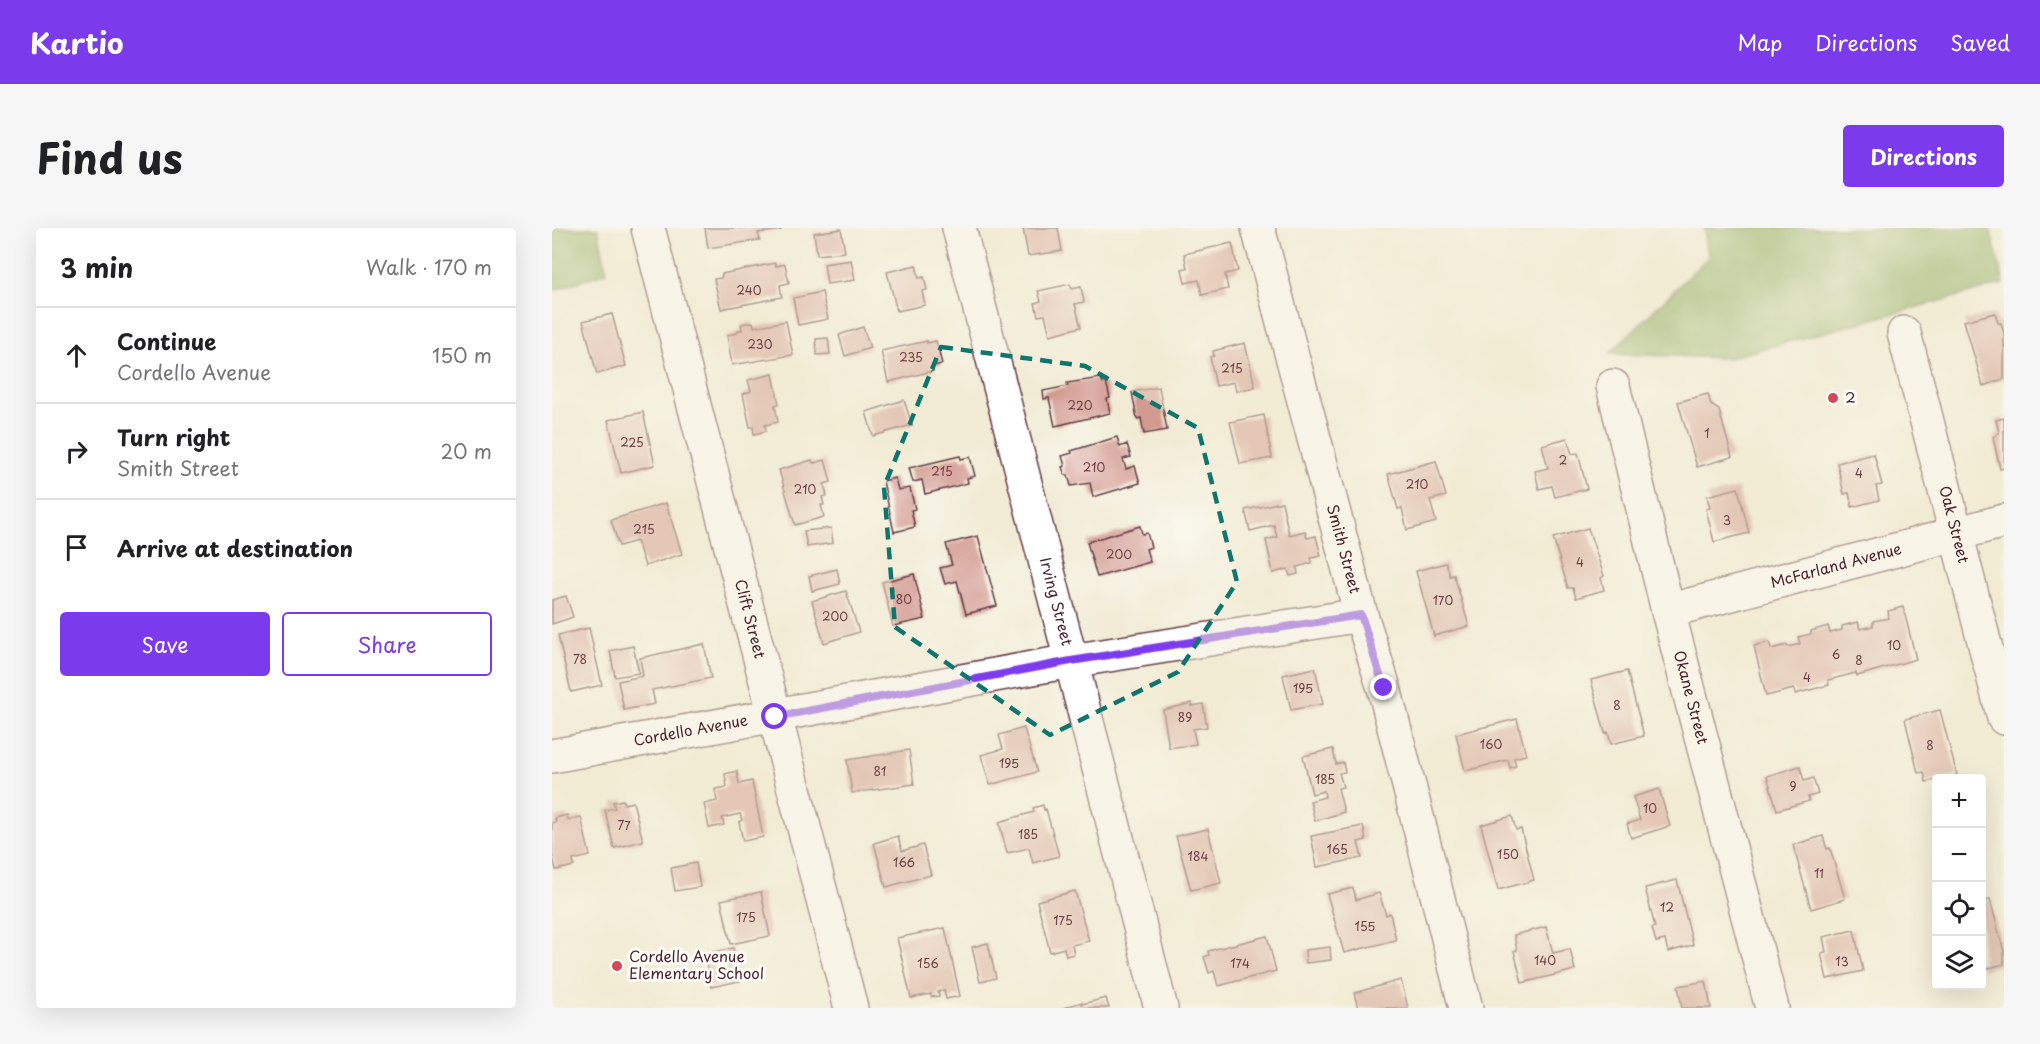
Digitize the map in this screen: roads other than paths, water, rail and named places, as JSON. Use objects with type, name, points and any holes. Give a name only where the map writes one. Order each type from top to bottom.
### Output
[{"type":"street","name":"Clift Street","points":[[648,228],[851,1008]]},
{"type":"street","name":"Irving Street","points":[[959,228],[1161,1008]]},
{"type":"street","name":"Smith Street","points":[[1258,228],[1361,615],[1384,688],[1466,1008]]},
{"type":"street","name":"Oak Street","points":[[1904,333],[2004,718]]},
{"type":"street","name":"Okane Street","points":[[1613,386],[1668,611],[1772,1008]]},
{"type":"street","name":"McFarland Avenue","points":[[1668,611],[2004,521]]},
{"type":"street","name":"Cordello Avenue","points":[[552,756],[1071,661],[1361,615]]},
{"type":"place","name":"2","points":[[1833,398]]},
{"type":"place","name":"Cordello Avenue Elementary School","points":[[617,966]]}]
